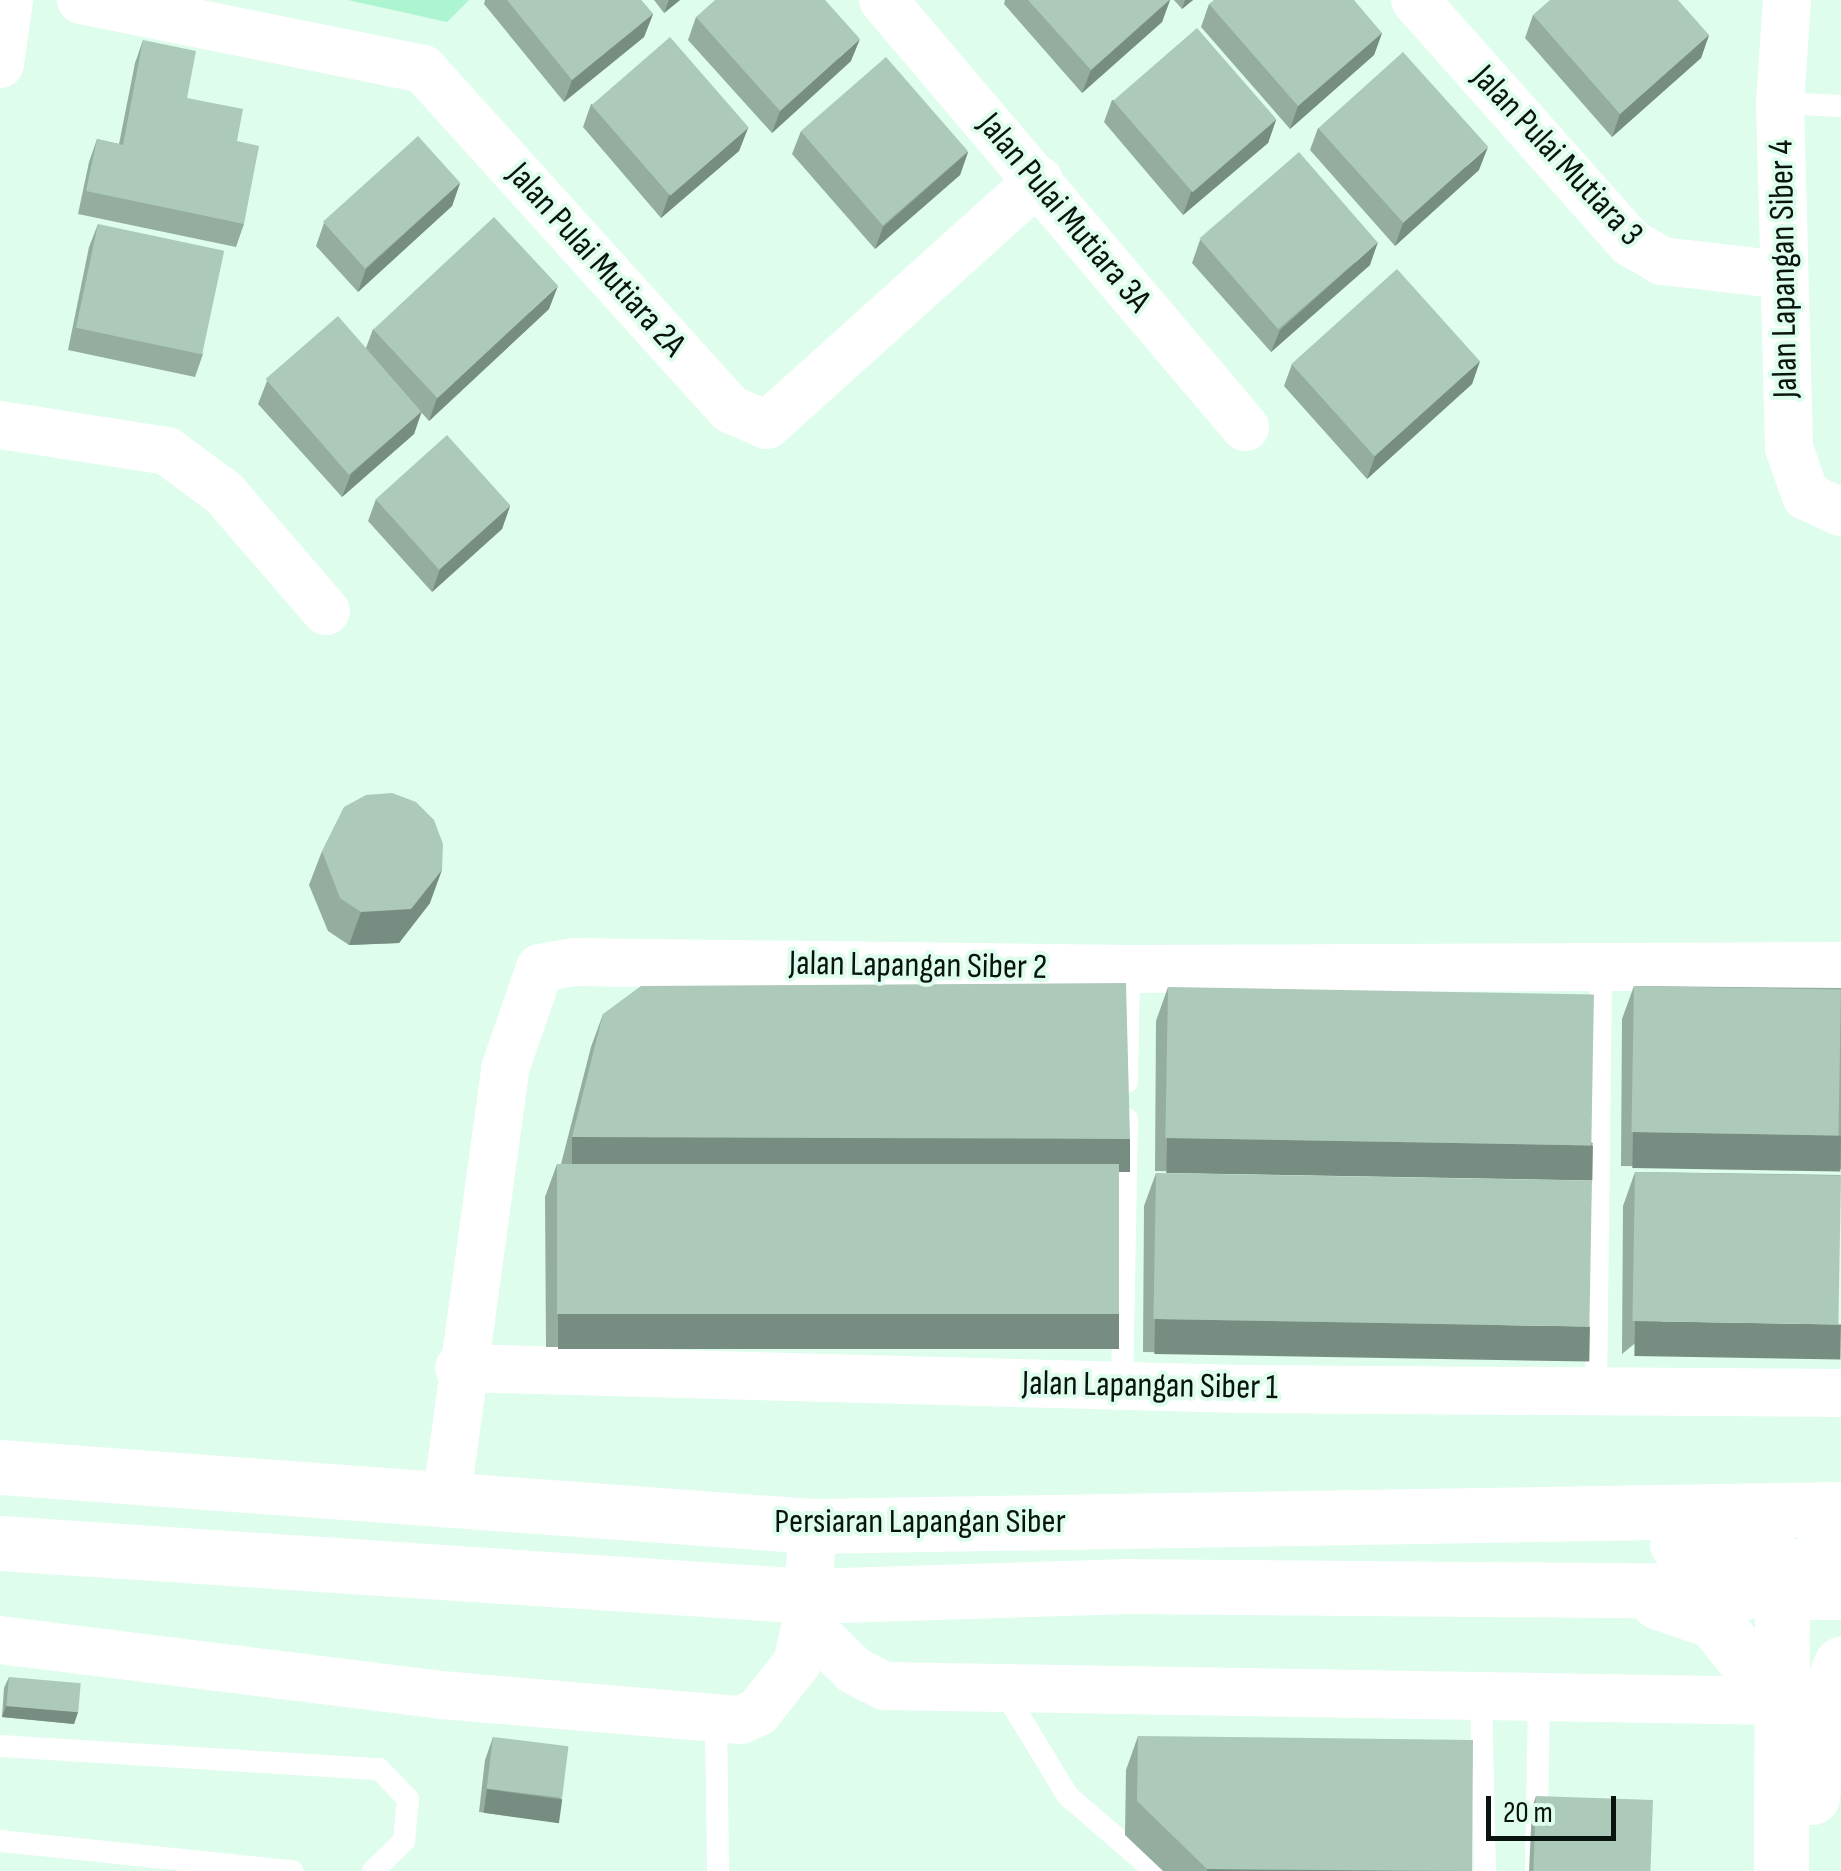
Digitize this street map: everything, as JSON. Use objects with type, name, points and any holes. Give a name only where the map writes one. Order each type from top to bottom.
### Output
[{"type":"main road","name":"Persiaran Lapangan Siber","points":[[0,1468],[812,1526],[1841,1509]]},
{"type":"main road","points":[[1303,1516],[1338,1538],[1742,1546],[1814,1580]]},
{"type":"main road","name":"Persiaran Lapangan Siber","points":[[0,1543],[808,1605],[1121,1586],[1576,1591],[1814,1580]]},
{"type":"main road","points":[[1781,1871],[1778,1701],[1814,1580]]},
{"type":"main road","points":[[1811,1871],[1814,1580]]},
{"type":"main road","points":[[1576,1591],[1676,1605],[1714,1621],[1778,1701]]},
{"type":"main road","points":[[1812,1796],[1822,1709],[1841,1664]]},
{"type":"street","points":[[0,64],[9,0]]},
{"type":"street","name":"Jalan Pulai Mutiara 2A","points":[[80,0],[422,69],[730,410],[767,425],[1040,180]]},
{"type":"street","name":"Jalan Pulai Mutiara 3A","points":[[882,0],[1040,180],[1245,426]]},
{"type":"street","name":"Jalan Pulai Mutiara 3","points":[[1415,0],[1632,244],[1662,261],[1704,270],[1783,275]]},
{"type":"street","name":"Jalan Lapangan Siber 4","points":[[1787,0],[1780,103],[1788,448],[1806,496],[1841,512]]},
{"type":"street","points":[[0,424],[168,451],[224,493],[326,611]]},
{"type":"street","name":"Jalan Lapangan Siber 2","points":[[446,1502],[459,1368],[505,1069],[540,968],[573,962],[1130,969],[1841,966]]},
{"type":"street","name":"Jalan Lapangan Siber 1","points":[[459,1368],[1122,1385],[1841,1393]]},
{"type":"street","points":[[0,1640],[442,1694],[716,1720],[758,1712],[796,1663],[808,1605],[812,1526]]},
{"type":"street","points":[[808,1605],[832,1652],[885,1686],[1778,1701]]},
{"type":"lane","points":[[1780,103],[1841,106]]},
{"type":"lane","points":[[1596,1391],[1602,966]]},
{"type":"lane","points":[[1122,1385],[1130,969]]},
{"type":"lane","points":[[1002,1688],[1068,1796],[1155,1871]]},
{"type":"lane","points":[[1482,1696],[1484,1871]]},
{"type":"lane","points":[[1536,1871],[1539,1698]]},
{"type":"lane","points":[[716,1720],[718,1871]]},
{"type":"lane","points":[[0,1746],[379,1770],[408,1799],[404,1841],[373,1871]]},
{"type":"lane","points":[[0,1842],[292,1871]]},
{"type":"green space","points":[[348,0],[469,0],[447,22]]},
{"type":"building","points":[[507,0],[641,0],[653,14],[572,80]]},
{"type":"building","points":[[715,0],[825,0],[860,39],[780,111],[696,17]]},
{"type":"building","points":[[1028,0],[1169,0],[1091,70]]},
{"type":"building","points":[[1214,0],[1354,0],[1382,33],[1298,106],[1209,4]]},
{"type":"building","points":[[1550,0],[1678,0],[1709,35],[1620,114],[1533,15]]},
{"type":"building","points":[[1197,28],[1276,119],[1193,192],[1113,101]]},
{"type":"building","points":[[670,37],[749,128],[670,196],[592,105]]},
{"type":"building","points":[[143,40],[196,51],[187,98],[243,109],[237,141],[259,146],[244,224],[86,191],[97,139],[123,145]]},
{"type":"building","points":[[1403,52],[1488,146],[1403,223],[1318,128]]},
{"type":"building","points":[[886,57],[968,151],[883,225],[801,131]]},
{"type":"building","points":[[418,136],[460,183],[365,268],[323,222]]},
{"type":"building","points":[[1299,152],[1378,243],[1278,329],[1199,239]]},
{"type":"building","points":[[494,217],[558,286],[437,398],[373,330]]},
{"type":"building","points":[[98,224],[224,251],[202,355],[76,328]]},
{"type":"building","points":[[1397,269],[1480,361],[1374,456],[1291,364]]},
{"type":"building","points":[[338,316],[421,412],[349,475],[266,379]]},
{"type":"building","points":[[447,435],[511,506],[439,570],[376,499]]},
{"type":"building","points":[[392,793],[416,802],[434,820],[443,844],[442,870],[411,909],[361,912],[340,898],[322,851],[344,807],[366,795]]},
{"type":"building","points":[[1126,983],[1130,1139],[572,1137],[603,1014],[641,986]]},
{"type":"building","points":[[1634,986],[1841,990],[1838,1136],[1631,1132]]},
{"type":"building","points":[[1168,987],[1594,994],[1591,1145],[1165,1138]]},
{"type":"building","points":[[557,1164],[1119,1164],[1119,1314],[557,1314]]},
{"type":"building","points":[[1635,1172],[1841,1176],[1838,1325],[1632,1321]]},
{"type":"building","points":[[1156,1173],[1592,1181],[1589,1327],[1153,1319]]},
{"type":"building","points":[[9,1677],[81,1683],[78,1712],[6,1706]]},
{"type":"building","points":[[1138,1736],[1473,1740],[1472,1871],[1207,1869],[1137,1801]]},
{"type":"building","points":[[493,1737],[568,1746],[562,1798],[487,1789]]},
{"type":"building","points":[[1536,1796],[1653,1800],[1650,1871],[1533,1871]]}]
